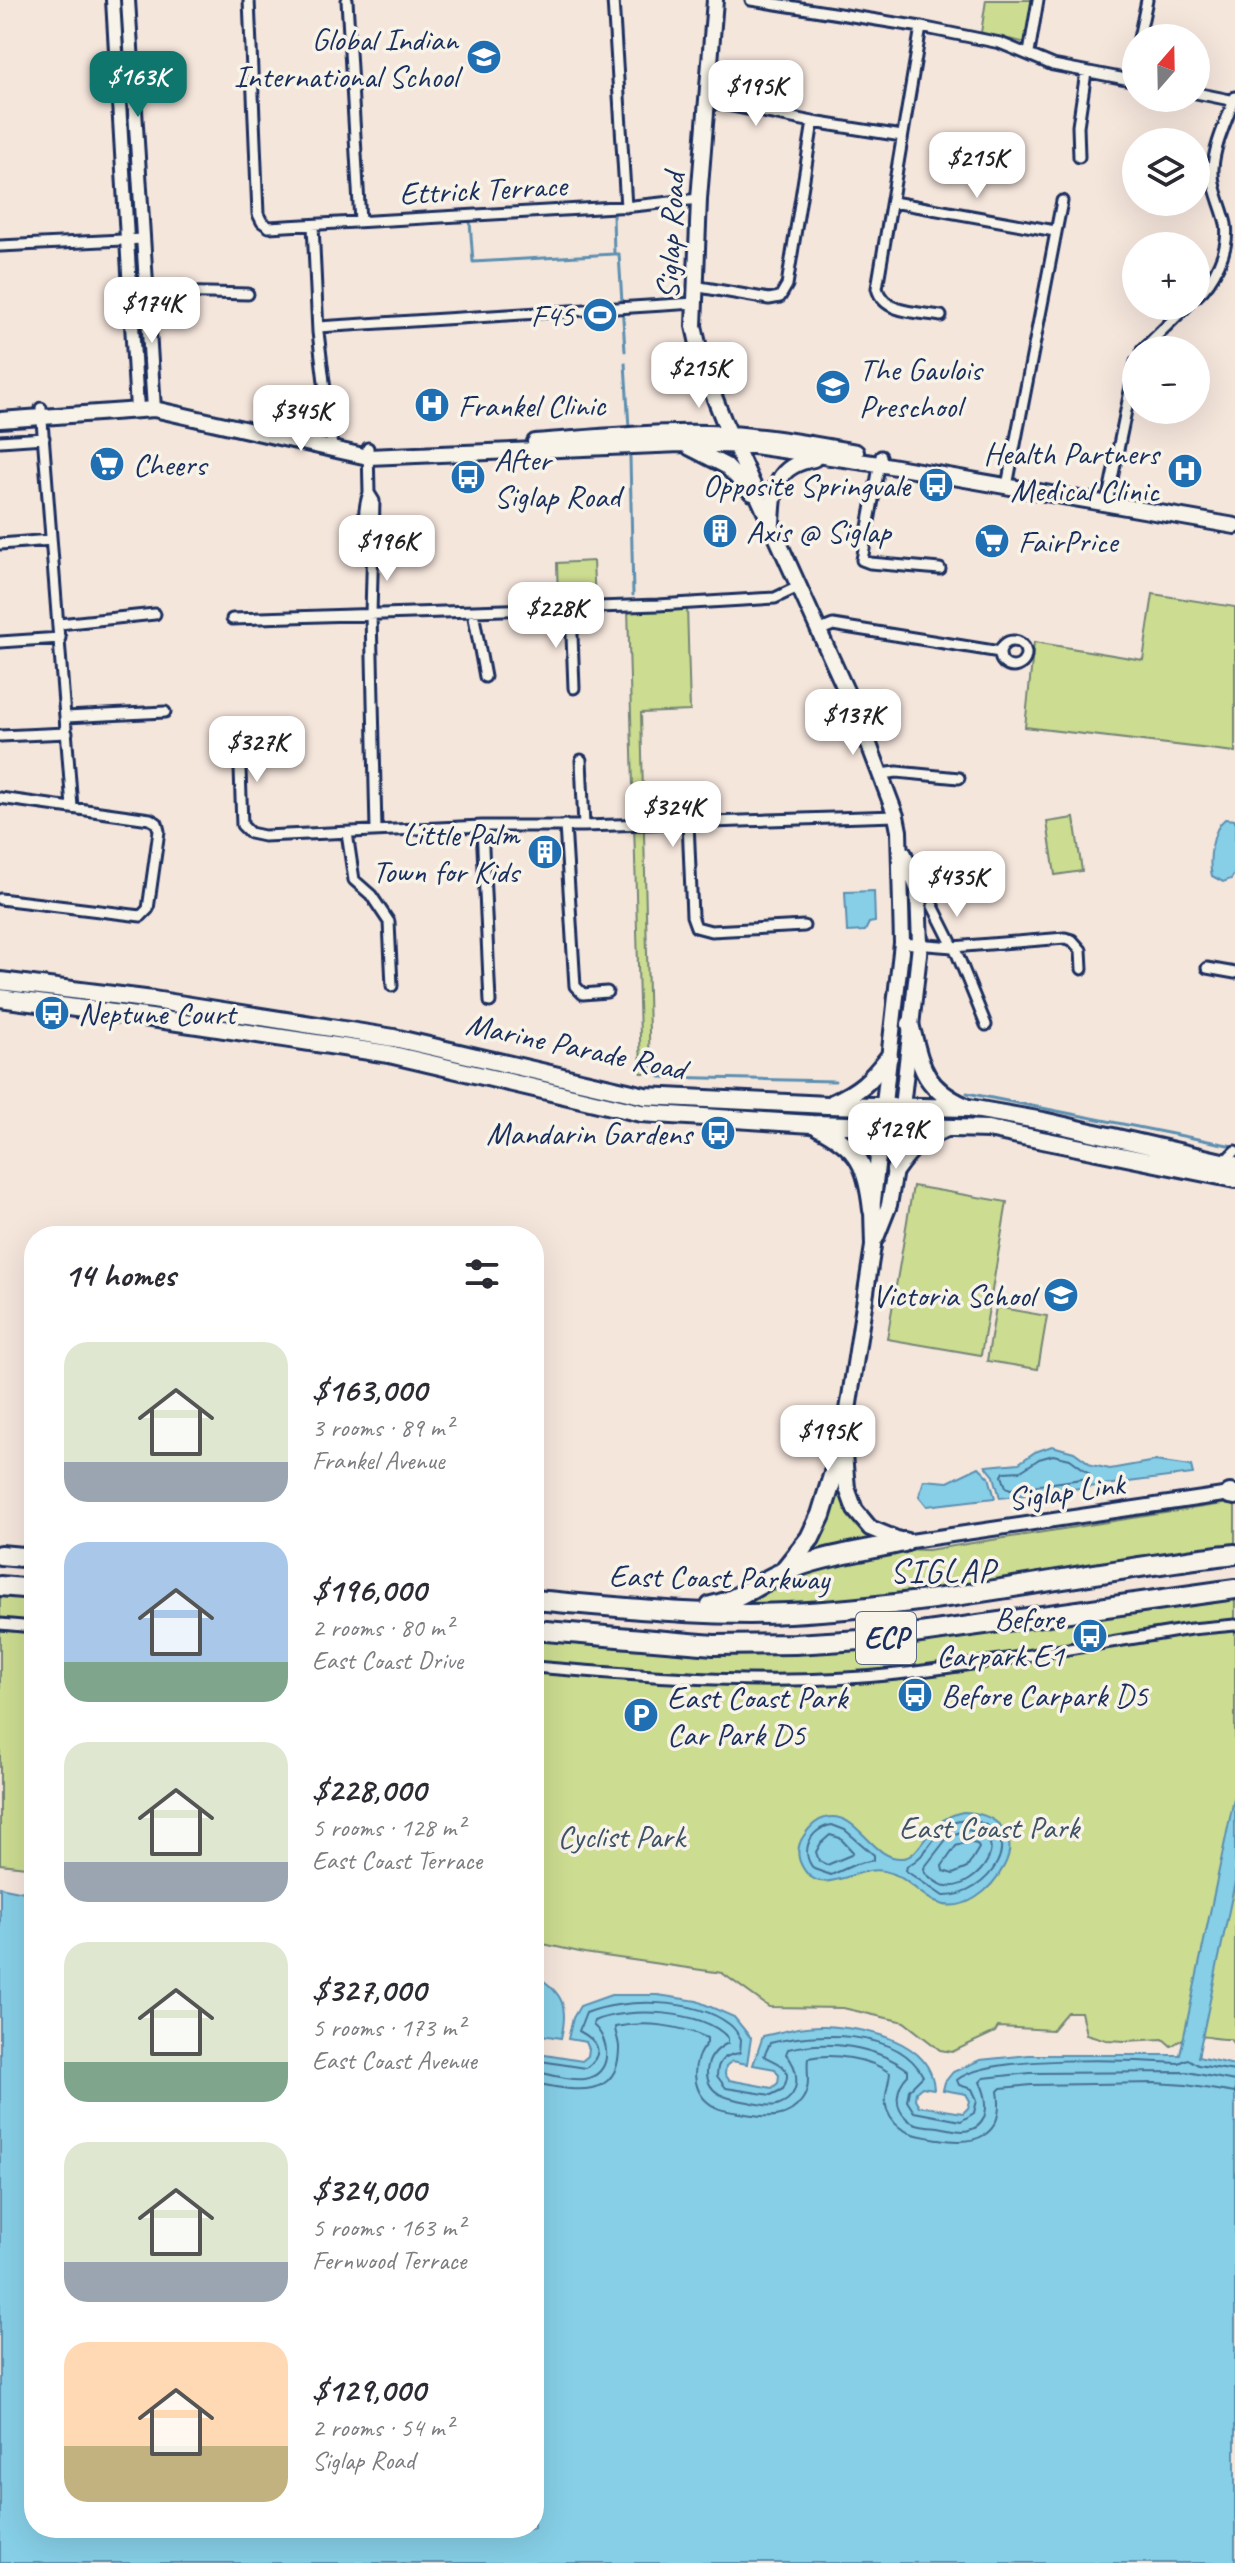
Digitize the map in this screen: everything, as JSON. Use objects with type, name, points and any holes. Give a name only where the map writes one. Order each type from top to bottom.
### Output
[{"type":"highway","points":[[783,1572],[810,1538],[821,1515],[843,1443]]},
{"type":"highway","points":[[694,1613],[729,1603],[783,1572],[904,1542]]},
{"type":"highway","name":"East Coast Parkway","points":[[544,1601],[694,1613],[790,1613],[893,1604],[1235,1554]]},
{"type":"highway","points":[[0,1555],[24,1557]]},
{"type":"highway","points":[[0,1586],[24,1588]]},
{"type":"highway","name":"East Coast Parkway","points":[[544,1631],[714,1645],[877,1639],[1235,1589]]},
{"type":"main road","name":"Siglap Road","points":[[715,0],[699,199],[694,326],[704,371],[732,440],[862,726],[896,816],[901,849],[902,943],[884,1106],[891,1126],[895,1170],[889,1205],[873,1246]]},
{"type":"main road","points":[[0,411],[42,412],[154,405],[368,453],[681,444],[732,440],[751,435],[1108,499],[1235,517]]},
{"type":"main road","points":[[0,420],[42,412]]},
{"type":"main road","points":[[368,453],[666,435],[732,440],[826,457],[880,460]]},
{"type":"main road","points":[[681,444],[726,466],[759,500]]},
{"type":"main road","points":[[772,529],[774,490],[784,471],[796,463],[826,457]]},
{"type":"main road","points":[[1108,499],[1235,526]]},
{"type":"main road","name":"Siglap Road","points":[[901,849],[918,890],[920,945],[901,1106],[891,1126],[872,1210],[873,1246],[843,1443],[847,1488],[855,1510],[870,1528],[904,1542]]},
{"type":"main road","name":"Marine Parade Road","points":[[0,981],[366,1033],[444,1048],[645,1096],[969,1108],[1231,1160]]},
{"type":"main road","name":"Marine Parade Road","points":[[0,998],[389,1054],[641,1113],[999,1131],[1235,1179]]},
{"type":"main road","points":[[910,1024],[927,1079],[940,1093],[969,1108]]},
{"type":"main road","points":[[827,1105],[856,1093],[889,1057]]},
{"type":"main road","points":[[812,1124],[840,1139],[862,1162],[868,1178],[872,1210]]},
{"type":"main road","points":[[895,1170],[911,1147],[950,1127]]},
{"type":"street","points":[[113,0],[137,405]]},
{"type":"street","points":[[128,0],[154,405]]},
{"type":"street","name":"Ettrick Terrace","points":[[249,0],[258,214],[269,227],[626,207],[699,199]]},
{"type":"street","points":[[347,0],[360,222]]},
{"type":"street","points":[[613,0],[626,207]]},
{"type":"street","points":[[751,0],[1000,43],[1053,65],[1122,79]]},
{"type":"street","points":[[1029,53],[1038,0]]},
{"type":"street","points":[[1142,24],[1147,0]]},
{"type":"street","points":[[921,27],[878,294],[888,305],[897,309],[941,316]]},
{"type":"street","points":[[1079,157],[1078,126],[1086,72]]},
{"type":"street","points":[[1210,96],[1235,100],[1217,146],[1212,173],[1230,222],[1210,280]]},
{"type":"street","points":[[706,101],[902,136]]},
{"type":"street","points":[[694,286],[769,299],[780,297],[787,285],[813,122]]},
{"type":"street","points":[[1008,482],[1062,201]]},
{"type":"street","points":[[893,202],[1055,231]]},
{"type":"street","points":[[313,225],[318,327],[332,444]]},
{"type":"street","points":[[0,246],[143,239]]},
{"type":"street","points":[[130,291],[248,294]]},
{"type":"street","points":[[318,327],[695,303]]},
{"type":"street","points":[[1156,336],[1173,320]]},
{"type":"street","points":[[42,412],[72,807]]},
{"type":"street","points":[[1108,499],[1123,424]]},
{"type":"street","points":[[0,441],[44,438]]},
{"type":"street","points":[[368,453],[369,493],[374,501],[371,614],[376,830]]},
{"type":"street","points":[[880,460],[862,560],[940,569]]},
{"type":"street","points":[[0,544],[51,540]]},
{"type":"street","points":[[232,619],[571,609],[775,598],[798,587]]},
{"type":"street","points":[[571,609],[574,688]]},
{"type":"street","points":[[473,612],[485,677]]},
{"type":"street","points":[[59,624],[155,614]]},
{"type":"street","points":[[818,631],[833,625],[1000,652]]},
{"type":"street","points":[[0,642],[60,638]]},
{"type":"street","points":[[66,717],[165,712]]},
{"type":"street","points":[[0,736],[67,733]]},
{"type":"street","points":[[239,741],[242,825],[245,830],[264,836],[482,826],[584,826],[896,816]]},
{"type":"street","points":[[581,760],[584,826]]},
{"type":"street","points":[[880,774],[897,772],[959,778]]},
{"type":"street","points":[[0,798],[150,819],[157,823],[159,831],[147,913],[135,916],[0,899]]},
{"type":"street","points":[[688,822],[692,916],[696,927],[711,931],[804,926]]},
{"type":"street","points":[[565,825],[575,986],[583,994],[607,992]]},
{"type":"street","points":[[482,826],[490,1002]]},
{"type":"street","points":[[347,833],[354,880],[371,895],[389,922],[392,986]]},
{"type":"street","points":[[933,906],[986,1025]]},
{"type":"street","points":[[902,943],[953,947],[1065,938],[1072,940],[1081,950],[1082,969]]},
{"type":"street","points":[[1207,968],[1235,973]]},
{"type":"street","name":"Siglap Link","points":[[904,1542],[1233,1494]]},
{"type":"street","points":[[0,1624],[24,1626]]},
{"type":"street","points":[[544,1668],[756,1680],[896,1674],[1235,1625]]},
{"type":"green space","points":[[986,0],[1036,0],[1027,43],[981,33]]},
{"type":"green space","points":[[593,561],[595,601],[558,602],[557,563]]},
{"type":"green space","points":[[1153,594],[1235,607],[1235,752],[1025,727],[1034,642],[1143,660]]},
{"type":"green space","points":[[687,605],[690,711],[641,713],[650,1073],[641,1073],[628,608]]},
{"type":"green space","points":[[1074,818],[1082,871],[1055,875],[1047,822]]},
{"type":"green space","points":[[913,1186],[1007,1202],[981,1355],[887,1339]]},
{"type":"green space","points":[[996,1307],[1047,1316],[1038,1369],[987,1361]]},
{"type":"green space","points":[[828,1483],[845,1486],[845,1503],[858,1528],[883,1543],[928,1550],[1235,1502],[1235,1557],[893,1604],[712,1606],[776,1590],[813,1540]]},
{"type":"green space","points":[[0,1587],[24,1588],[24,1867],[0,1864]]},
{"type":"green space","name":"East Coast Park","points":[[1235,1590],[1235,2046],[1230,2039],[1200,2036],[1188,2037],[1171,2046],[1163,2039],[1106,2040],[1086,2034],[1081,2012],[1067,2012],[1052,2030],[998,2027],[995,2032],[952,2052],[940,2050],[904,2022],[843,2008],[769,2007],[722,1973],[544,1944],[544,1631],[795,1644]]},
{"type":"water","points":[[1225,819],[1235,820],[1235,873],[1223,882],[1212,876],[1211,862],[1214,837]]},
{"type":"water","points":[[874,891],[875,922],[869,923],[865,931],[847,932],[845,892]]},
{"type":"water","points":[[1052,1446],[1074,1452],[1092,1465],[1110,1469],[1155,1461],[1191,1466],[1193,1474],[1000,1498],[994,1476],[986,1466],[1019,1463],[1035,1452]]},
{"type":"water","points":[[979,1467],[989,1477],[995,1498],[927,1506],[919,1496],[924,1480],[948,1482]]},
{"type":"water","points":[[1235,1794],[1235,1882],[1198,2057],[1235,2065],[1235,2563],[0,2563],[0,1887],[24,1892],[24,2538],[544,2538],[544,2055],[582,2061],[588,2056],[586,2042],[568,2039],[573,2018],[580,2006],[611,1995],[658,1995],[697,2001],[734,2017],[751,2038],[747,2064],[732,2061],[726,2066],[725,2074],[729,2080],[772,2088],[778,2083],[779,2075],[775,2069],[753,2065],[763,2036],[825,2026],[876,2034],[909,2048],[922,2059],[930,2072],[934,2089],[922,2087],[916,2092],[915,2099],[919,2106],[963,2113],[970,2101],[966,2094],[943,2090],[945,2082],[953,2072],[980,2060],[1029,2055],[1180,2055]]},
{"type":"water","points":[[963,1812],[994,1821],[1002,1827],[1009,1844],[999,1875],[976,1898],[956,1905],[935,1902],[898,1876],[884,1871],[873,1870],[818,1881],[810,1876],[799,1859],[803,1837],[812,1825],[825,1818],[837,1817],[847,1821],[882,1852],[903,1858],[916,1851],[941,1822]]},
{"type":"water","points":[[544,1982],[561,2000],[564,2017],[561,2038],[544,2035]]},
{"type":"waterway","points":[[613,214],[614,254],[619,254],[625,351]]},
{"type":"waterway","points":[[470,222],[473,262],[614,254]]},
{"type":"waterway","points":[[625,363],[629,428]]},
{"type":"waterway","points":[[630,457],[633,595]]},
{"type":"waterway","points":[[646,1062],[660,1077],[835,1081]]},
{"type":"waterway","points":[[967,1093],[1233,1146]]},
{"type":"place","name":"Global Indian International School","points":[[484,57]]},
{"type":"place","name":"F45","points":[[600,315]]},
{"type":"place","name":"The Gaulois Preschool","points":[[833,387]]},
{"type":"place","name":"Frankel Clinic","points":[[432,405]]},
{"type":"place","name":"Cheers","points":[[107,464]]},
{"type":"place","name":"Health Partners Medical Clinic","points":[[1185,471]]},
{"type":"place","name":"After Siglap Road","points":[[468,477]]},
{"type":"place","name":"Opposite Springvale","points":[[936,485]]},
{"type":"place","name":"Axis @ Siglap","points":[[720,531]]},
{"type":"place","name":"FairPrice","points":[[992,541]]},
{"type":"place","name":"Little Palm Town for Kids","points":[[545,852]]},
{"type":"place","name":"Neptune Court","points":[[52,1013]]},
{"type":"place","name":"Mandarin Gardens","points":[[718,1133]]},
{"type":"place","name":"Victoria School","points":[[1061,1295]]},
{"type":"place","name":"Before Carpark E1","points":[[1090,1636]]},
{"type":"place","name":"Before Carpark D5","points":[[915,1695]]},
{"type":"place","name":"East Coast Park Car Park D5","points":[[641,1715]]},
{"type":"district","name":"SIGLAP","points":[[943,1570]]},
{"type":"park label","name":"Cyclist Park","points":[[621,1836]]}]
